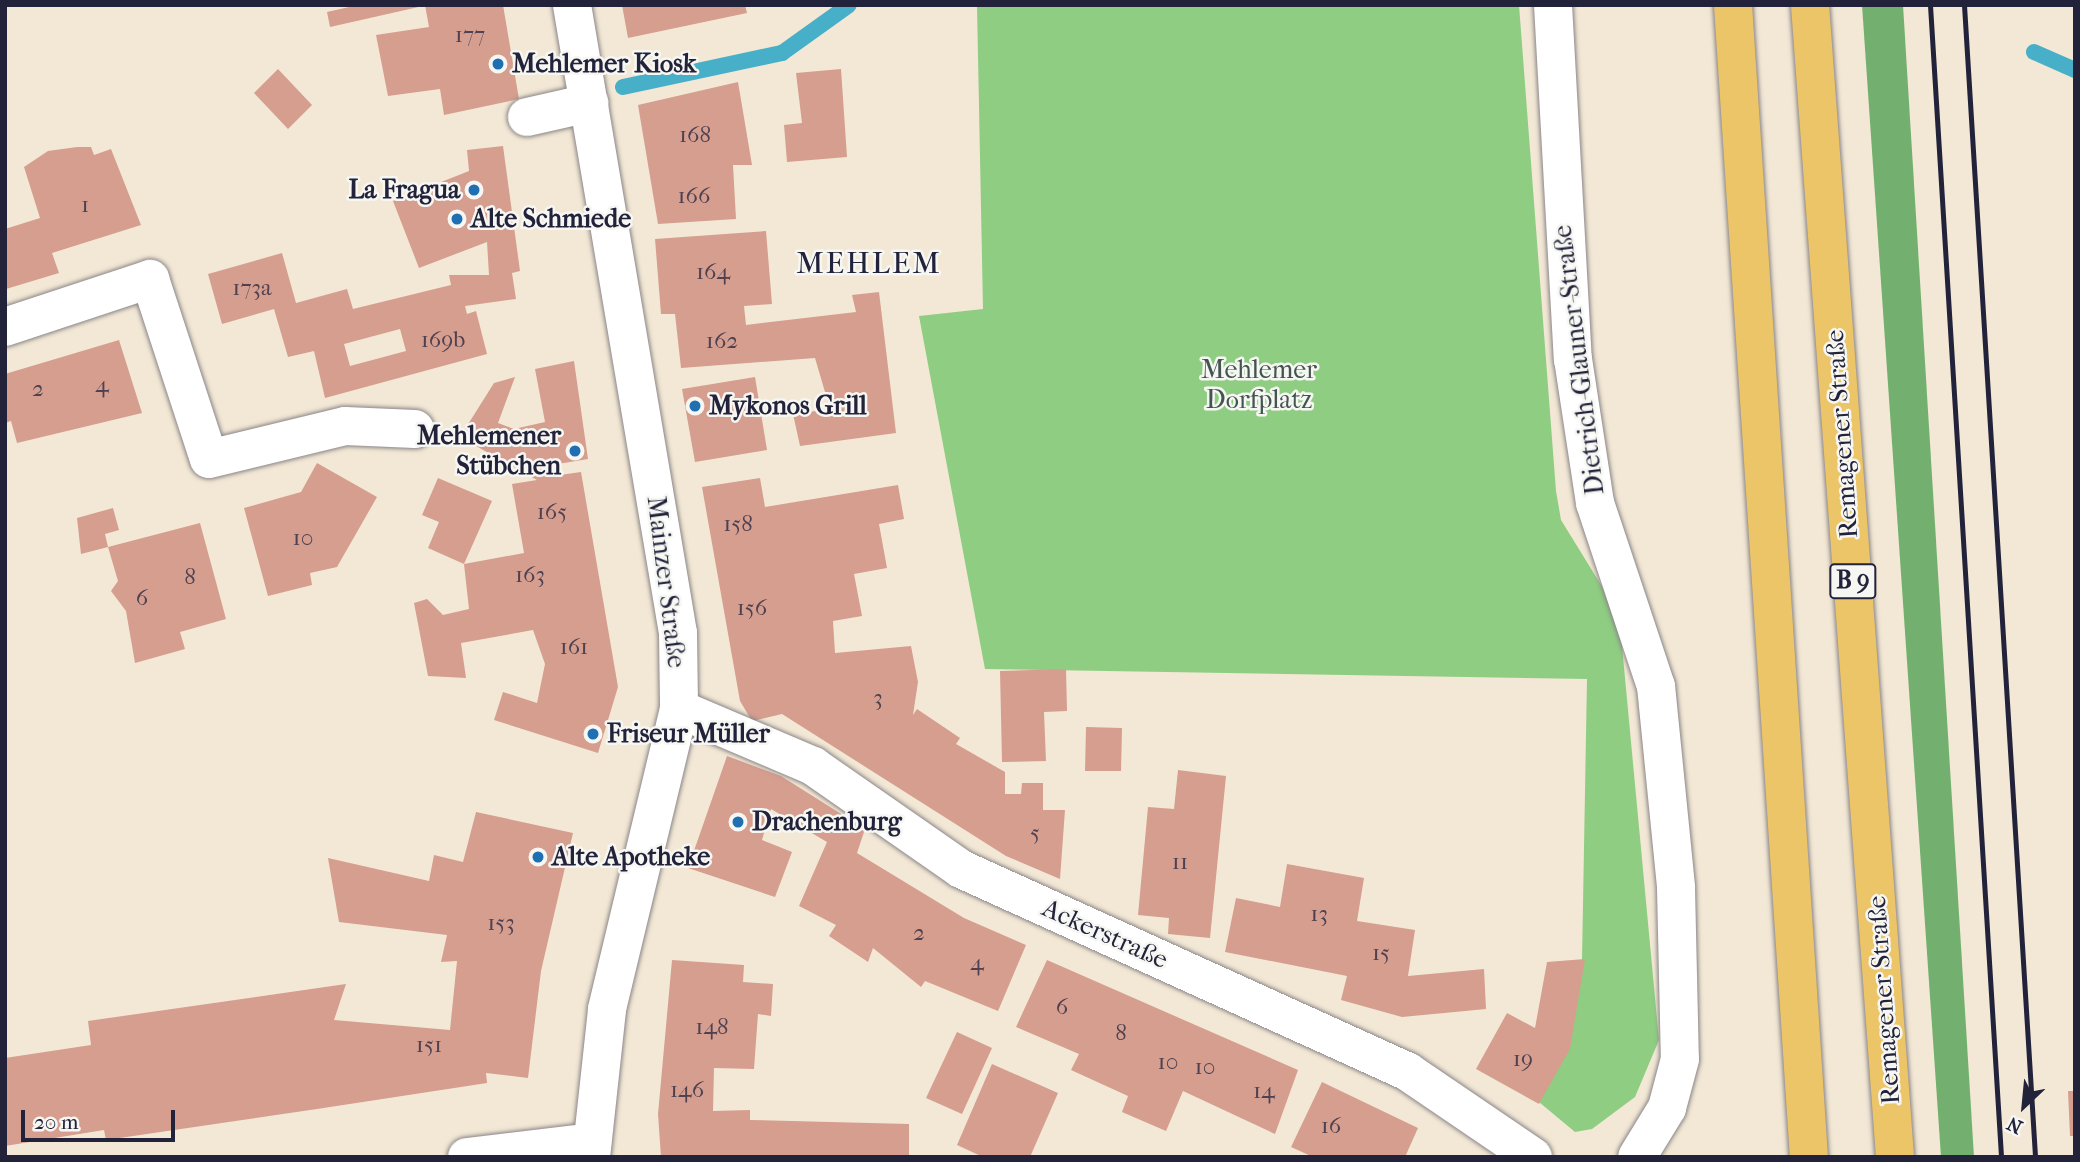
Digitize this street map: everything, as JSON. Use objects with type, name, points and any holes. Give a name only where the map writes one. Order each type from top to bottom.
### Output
[{"type":"main road","points":[[1733,5],[1810,1157]]},
{"type":"main road","name":"Remagener Straße","points":[[1810,5],[1895,1157]]},
{"type":"street","name":"Mainzer Straße","points":[[572,5],[678,633],[678,709],[607,1010],[592,1150]]},
{"type":"street","name":"Dietrich-Glauner-Straße","points":[[1553,5],[1573,359],[1595,503],[1656,686],[1676,887],[1680,1059],[1667,1108],[1637,1157]]},
{"type":"street","points":[[527,117],[589,103]]},
{"type":"street","points":[[5,327],[150,279],[209,459],[345,426],[415,429]]},
{"type":"street","name":"Ackerstraße","points":[[678,709],[813,766],[961,869],[1408,1072],[1533,1157]]},
{"type":"street","points":[[467,1157],[592,1150]]},
{"type":"green space","name":"Mehlemer Dorfplatz","points":[[977,5],[1519,5],[1556,491],[1561,520],[1619,614],[1659,1040],[1635,1097],[1592,1129],[1575,1132],[1533,1097],[1582,960],[1587,679],[985,669],[919,316],[983,309]]},
{"type":"green space","points":[[1862,5],[1903,5],[1974,1157],[1941,1157]]},
{"type":"building","points":[[358,5],[423,6],[330,27],[327,12]]},
{"type":"building","points":[[425,5],[503,5],[519,99],[444,115],[440,89],[388,96],[376,35],[429,27]]},
{"type":"building","points":[[622,5],[745,5],[747,13],[628,38]]},
{"type":"building","points":[[278,69],[312,105],[288,129],[254,93]]},
{"type":"building","points":[[841,69],[847,157],[787,162],[784,125],[802,123],[796,73]]},
{"type":"building","points":[[738,82],[752,165],[733,165],[736,219],[658,224],[638,105]]},
{"type":"building","points":[[503,146],[520,271],[512,273],[516,299],[465,306],[467,314],[476,311],[487,354],[325,398],[314,351],[288,357],[274,309],[222,324],[208,274],[282,253],[296,303],[347,289],[353,309],[451,285],[449,275],[489,275],[487,242],[419,268],[393,201],[469,171],[467,150]],"holes":[[[400,329],[406,351],[350,366],[344,344]]]},
{"type":"building","points":[[91,147],[94,155],[111,149],[141,225],[52,253],[59,273],[6,289],[5,229],[40,218],[24,167],[48,151]]},
{"type":"building","points":[[766,231],[772,304],[744,306],[746,325],[856,312],[852,295],[879,292],[896,433],[800,446],[793,414],[830,409],[815,358],[681,368],[675,314],[661,314],[655,239]]},
{"type":"building","points":[[119,340],[142,413],[17,443],[11,421],[5,423],[5,374]]},
{"type":"building","points":[[574,361],[588,459],[558,464],[560,475],[581,472],[618,687],[598,753],[494,720],[503,692],[537,703],[545,664],[533,630],[461,643],[466,678],[428,676],[414,603],[427,599],[443,615],[469,609],[464,564],[524,553],[512,484],[537,480],[460,437],[494,383],[515,377],[498,423],[514,429],[545,422],[535,369]]},
{"type":"building","points":[[755,377],[767,450],[695,462],[682,389]]},
{"type":"building","points":[[317,463],[377,497],[337,567],[310,573],[312,585],[268,596],[244,508],[301,492]]},
{"type":"building","points":[[438,478],[492,501],[464,564],[428,548],[439,522],[422,515]]},
{"type":"building","points":[[760,478],[765,507],[898,485],[904,519],[879,524],[887,568],[854,574],[862,616],[833,621],[835,653],[911,646],[918,682],[913,715],[917,709],[960,738],[956,744],[1005,772],[1005,794],[1021,794],[1022,783],[1043,783],[1043,810],[1065,810],[1060,879],[1006,856],[782,714],[752,721],[740,701],[702,487]]},
{"type":"building","points":[[113,508],[119,530],[105,534],[108,547],[81,554],[77,518]]},
{"type":"building","points":[[200,523],[226,619],[180,632],[185,649],[135,663],[126,611],[111,591],[118,581],[108,547]]},
{"type":"building","points":[[1066,669],[1067,711],[1044,712],[1046,761],[1002,762],[1000,671]]},
{"type":"building","points":[[1086,727],[1122,728],[1121,771],[1085,771]]},
{"type":"building","points":[[727,756],[781,776],[865,829],[857,853],[964,918],[1026,945],[998,1011],[925,981],[921,987],[873,948],[868,962],[829,936],[836,925],[799,906],[827,842],[771,809],[762,840],[792,852],[775,897],[688,868]]},
{"type":"building","points":[[1178,770],[1226,776],[1210,938],[1168,934],[1169,918],[1138,915],[1148,807],[1174,809]]},
{"type":"building","points":[[476,812],[573,833],[541,971],[528,1078],[486,1073],[487,1083],[317,1109],[106,1140],[104,1130],[5,1146],[5,1058],[91,1045],[88,1021],[346,984],[334,1020],[450,1030],[457,961],[441,962],[447,935],[339,922],[328,858],[429,881],[434,855],[463,862]]},
{"type":"building","points":[[1287,864],[1364,878],[1357,921],[1415,930],[1408,976],[1484,969],[1486,1009],[1402,1017],[1341,1000],[1347,976],[1225,952],[1236,898],[1280,907]]},
{"type":"building","points":[[1585,959],[1570,1049],[1539,1104],[1476,1069],[1507,1013],[1535,1028],[1547,962]]},
{"type":"building","points":[[672,960],[744,965],[743,982],[773,984],[771,1016],[758,1014],[754,1069],[714,1068],[713,1111],[750,1110],[750,1120],[909,1124],[909,1157],[661,1157],[658,1114]]},
{"type":"building","points":[[1047,960],[1298,1070],[1275,1134],[1183,1091],[1166,1131],[1122,1112],[1128,1096],[1071,1070],[1079,1054],[1016,1027]]},
{"type":"building","points":[[957,1032],[992,1048],[962,1114],[926,1098]]},
{"type":"building","points":[[992,1064],[1058,1093],[1030,1157],[983,1157],[957,1145]]},
{"type":"building","points":[[1322,1082],[1418,1128],[1405,1157],[1313,1157],[1291,1147]]},
{"type":"building","points":[[2068,1091],[2075,1091],[2075,1136],[2070,1136]]},
{"type":"waterway","points":[[623,87],[782,53],[849,5]]},
{"type":"waterway","points":[[2034,52],[2075,70]]},
{"type":"railway","points":[[1930,5],[2001,1157]]},
{"type":"railway","points":[[1964,5],[2035,1157]]},
{"type":"place","name":"Mehlemer Kiosk","points":[[498,64]]},
{"type":"place","name":"La Fragua","points":[[474,190]]},
{"type":"place","name":"Alte Schmiede","points":[[457,219]]},
{"type":"place","name":"Mykonos Grill","points":[[695,406]]},
{"type":"place","name":"Mehlemener Stübchen","points":[[575,451]]},
{"type":"place","name":"Friseur Müller","points":[[593,734]]},
{"type":"place","name":"Drachenburg","points":[[738,822]]},
{"type":"place","name":"Alte Apotheke","points":[[538,857]]},
{"type":"district","name":"MEHLEM","points":[[869,264]]}]
